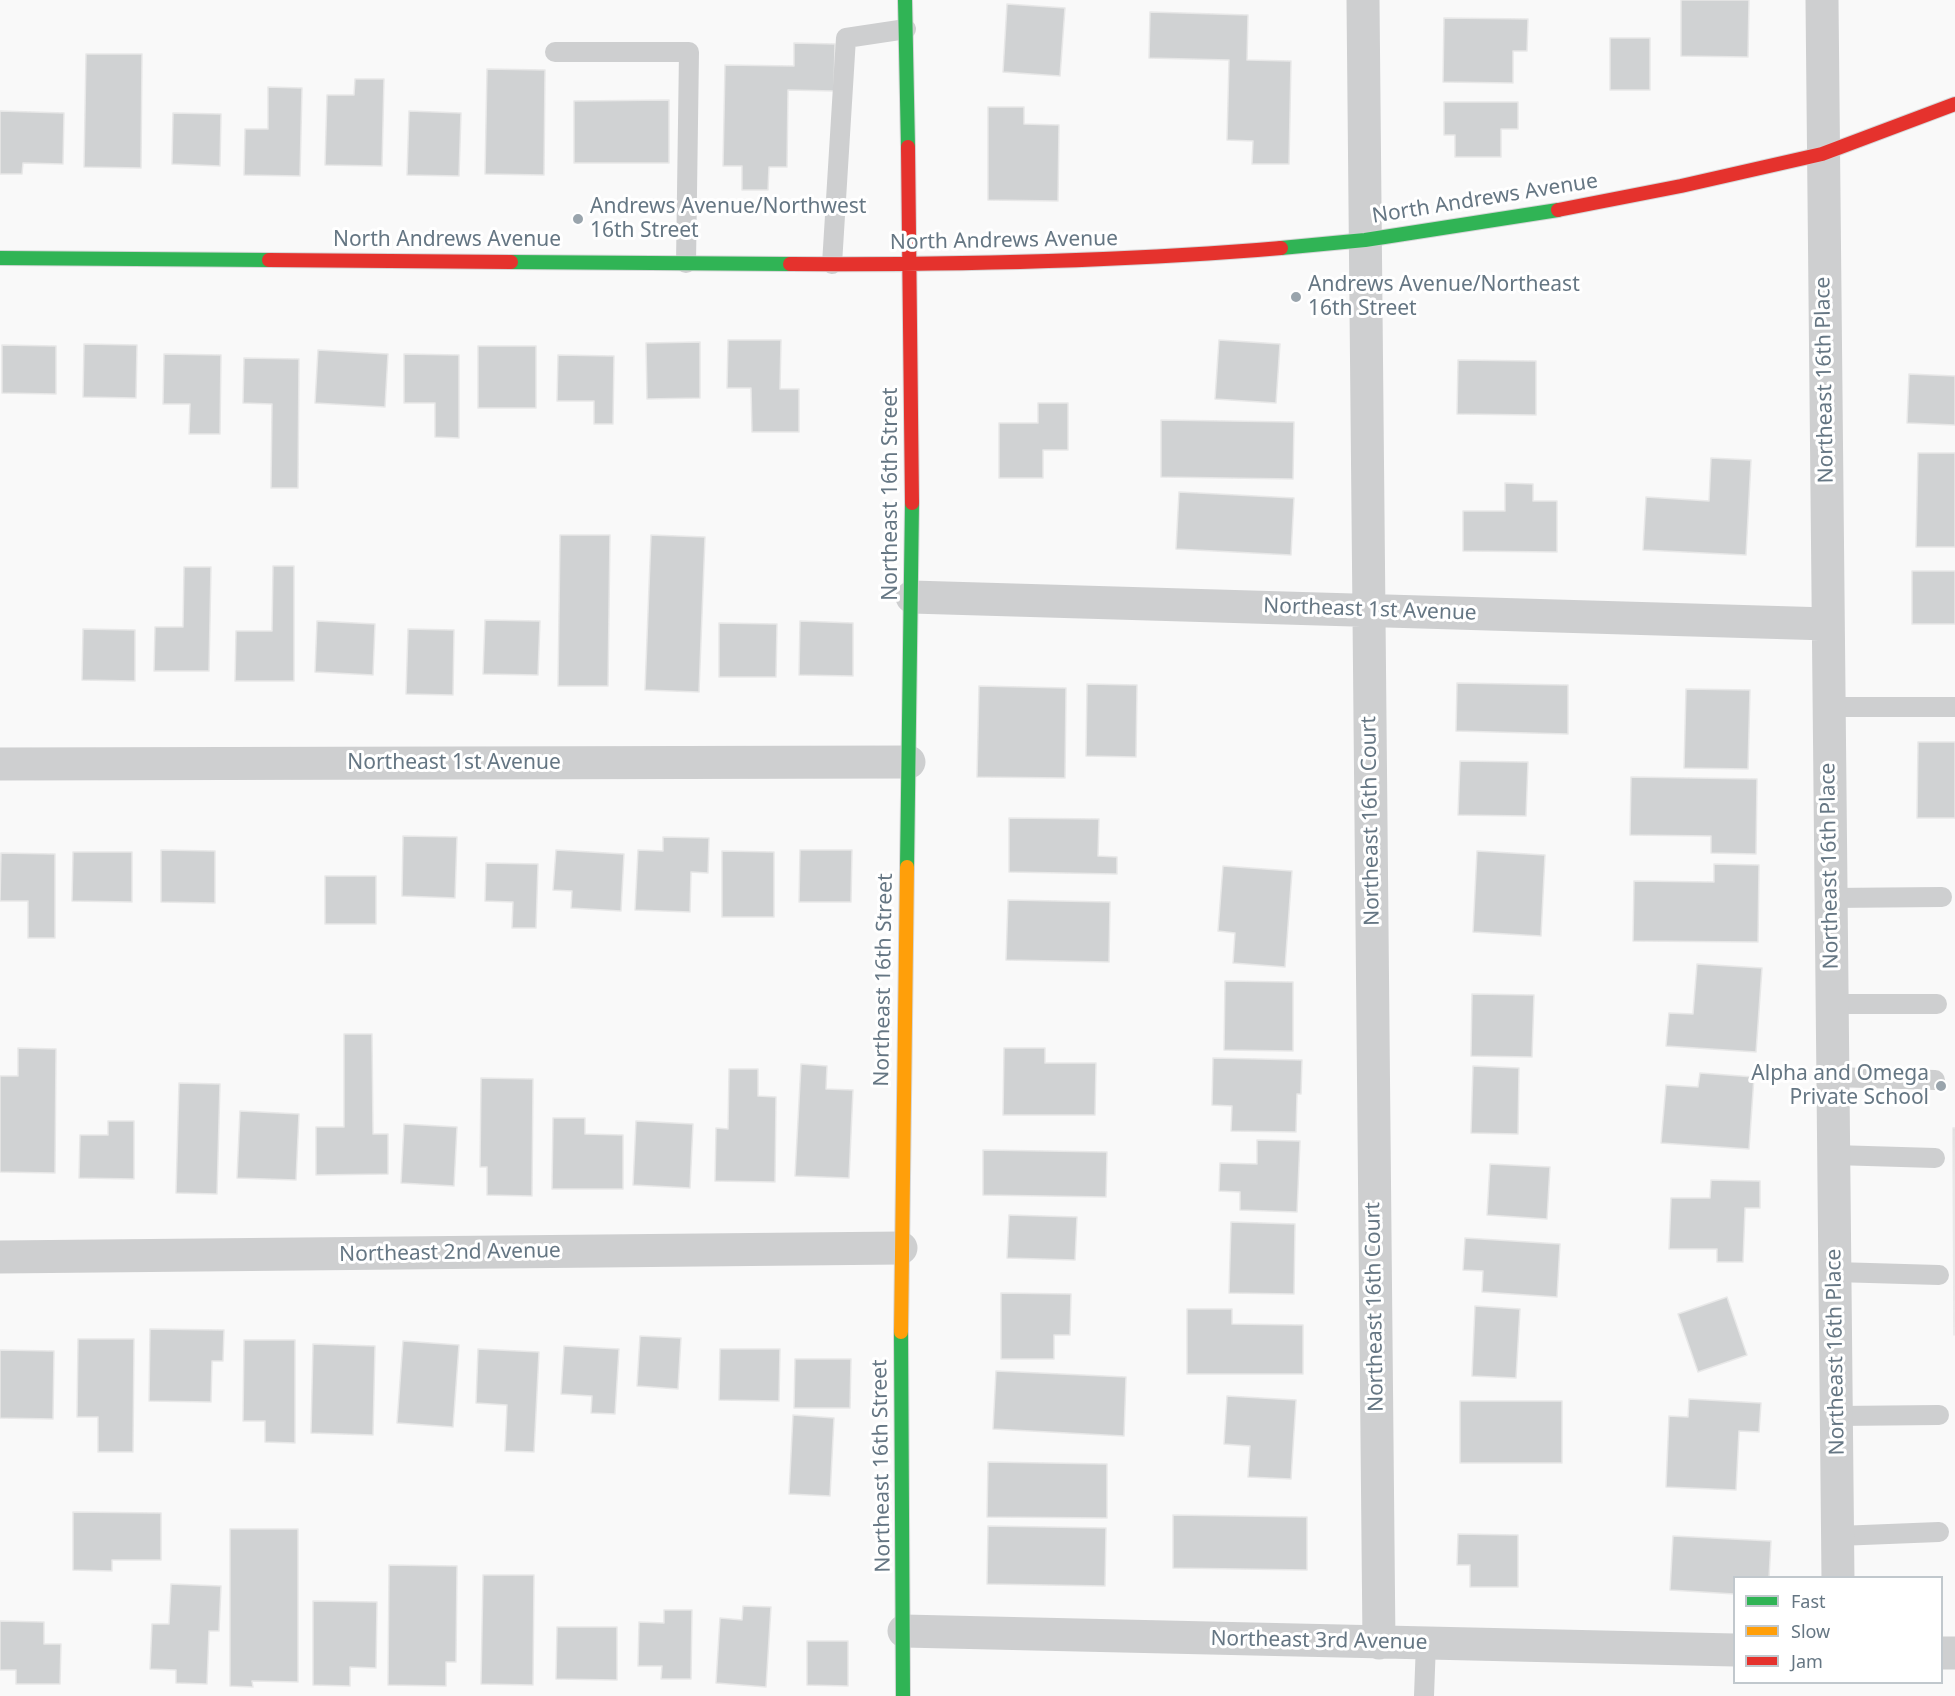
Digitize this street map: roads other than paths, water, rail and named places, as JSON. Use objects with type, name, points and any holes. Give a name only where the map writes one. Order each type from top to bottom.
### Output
[{"type":"main road","name":"Northeast 16th Street","points":[[903,1696],[901,1248],[912,597],[912,265],[905,0]]},
{"type":"main road","name":"North Andrews Avenue","points":[[0,258],[912,265],[1166,258],[1365,240],[1503,220],[1681,186],[1822,154],[1955,104]]},
{"type":"street","name":"Northeast 16th Court","points":[[1363,0],[1379,1643]]},
{"type":"street","name":"Northeast 16th Place","points":[[1822,0],[1838,1576]]},
{"type":"street","name":"Northeast 1st Avenue","points":[[912,597],[1828,624]]},
{"type":"street","name":"Northeast 1st Avenue","points":[[0,764],[909,762]]},
{"type":"street","name":"Northeast 2nd Avenue","points":[[0,1257],[901,1248]]},
{"type":"street","name":"Northeast 3rd Avenue","points":[[904,1630],[1733,1650]]},
{"type":"lane","points":[[832,264],[846,38],[906,29]]},
{"type":"lane","points":[[555,52],[689,52],[686,263]]},
{"type":"lane","points":[[1828,707],[1955,707]]},
{"type":"lane","points":[[1830,898],[1942,897]]},
{"type":"lane","points":[[1832,1004],[1937,1004]]},
{"type":"lane","points":[[1833,1077],[1935,1080]]},
{"type":"lane","points":[[1834,1155],[1935,1158]]},
{"type":"lane","points":[[1835,1272],[1939,1275]]},
{"type":"lane","points":[[1837,1416],[1939,1415]]},
{"type":"lane","points":[[1838,1536],[1939,1532]]},
{"type":"lane","points":[[1424,1696],[1426,1644]]},
{"type":"place","name":"Andrews Avenue/Northwest 16th Street","points":[[578,219]]},
{"type":"place","name":"Andrews Avenue/Northeast 16th Street","points":[[1296,297]]},
{"type":"place","name":"Alpha and Omega Private School","points":[[1941,1086]]}]
